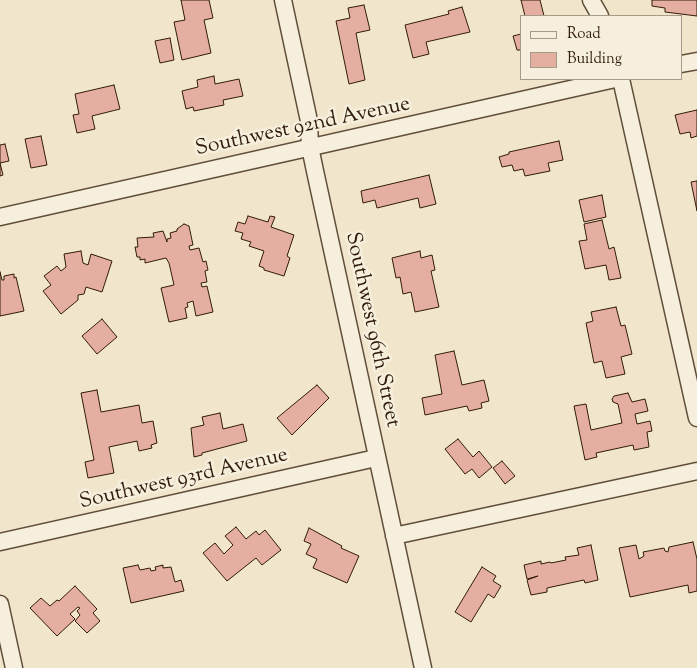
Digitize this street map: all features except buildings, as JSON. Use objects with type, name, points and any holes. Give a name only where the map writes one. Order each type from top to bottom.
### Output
[{"type":"street","name":"Southwest 96th Street","points":[[283,0],[309,121],[310,147],[423,668]]},
{"type":"street","points":[[591,0],[599,15]]},
{"type":"street","points":[[682,64],[697,61]]},
{"type":"street","name":"Southwest 92nd Avenue","points":[[0,217],[611,80]]},
{"type":"street","points":[[621,80],[697,418]]},
{"type":"street","name":"Southwest 93rd Avenue","points":[[0,542],[376,458]]},
{"type":"street","points":[[394,536],[697,471]]},
{"type":"street","points":[[0,604],[2,622],[14,668]]}]
